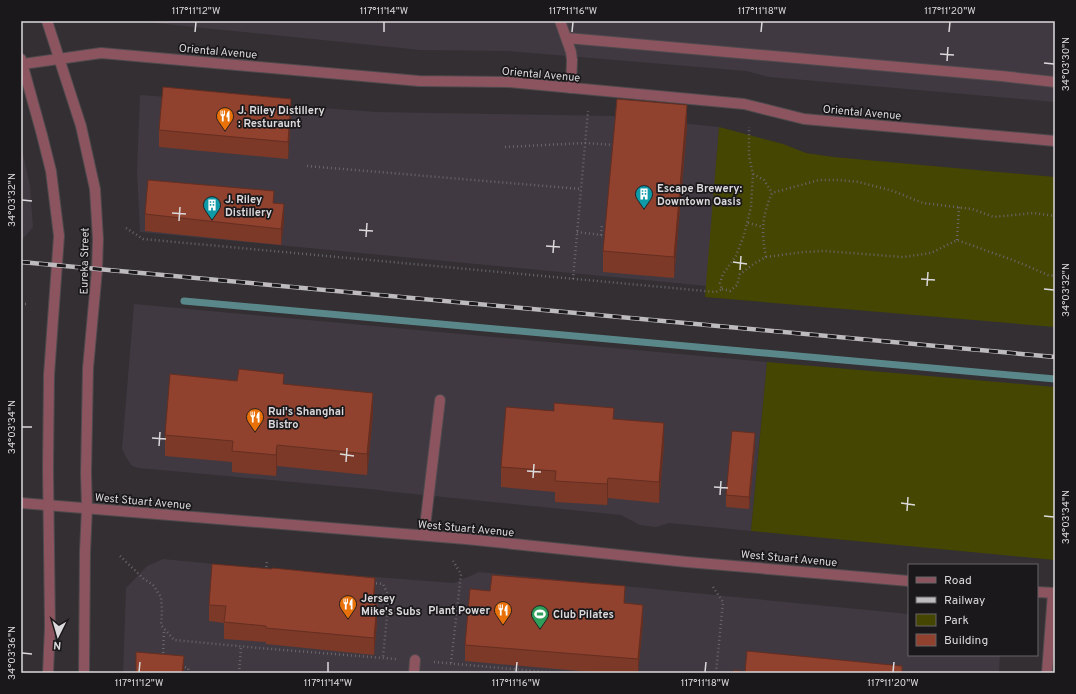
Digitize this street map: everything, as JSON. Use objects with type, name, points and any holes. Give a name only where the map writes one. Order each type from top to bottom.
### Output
[{"type":"street","name":"Eureka Street","points":[[47,21],[81,126],[95,189],[98,239],[97,270],[88,368],[86,474],[87,508],[84,552],[84,673]]},
{"type":"street","points":[[560,21],[567,38],[572,60],[571,88]]},
{"type":"street","points":[[567,38],[1055,82]]},
{"type":"street","name":"Oriental Avenue","points":[[22,63],[101,53],[419,82],[509,82],[744,104],[804,119],[1055,141]]},
{"type":"street","points":[[22,63],[51,171],[59,236],[49,375],[50,627],[48,673]]},
{"type":"street","points":[[424,535],[440,400]]},
{"type":"street","name":"West Stuart Avenue","points":[[21,503],[424,535],[687,562],[908,581]]},
{"type":"street","points":[[1038,592],[1054,593],[1047,673]]},
{"type":"street","points":[[414,673],[415,660]]},
{"type":"path","points":[[573,279],[588,111]]},
{"type":"path","points":[[722,290],[720,283],[723,274],[736,256],[748,223],[751,207],[753,174],[749,156],[750,127]]},
{"type":"path","points":[[505,147],[585,142],[614,146]]},
{"type":"path","points":[[307,166],[581,189]]},
{"type":"path","points":[[753,174],[764,180],[772,193]]},
{"type":"path","points":[[772,193],[819,180],[839,180],[859,182],[892,191],[923,203],[972,209],[994,218],[1033,213],[1055,216]]},
{"type":"path","points":[[766,257],[763,227],[765,210],[772,193]]},
{"type":"path","points":[[957,240],[959,207]]},
{"type":"path","points":[[748,223],[763,227]]},
{"type":"path","points":[[577,232],[601,235],[602,224]]},
{"type":"path","points":[[126,228],[143,239],[716,292],[722,290],[730,291],[737,285],[740,274],[755,262],[766,257],[803,252],[824,252],[903,257],[931,253],[957,240],[1018,262],[1048,275],[1055,276]]},
{"type":"path","points":[[21,304],[28,304]]},
{"type":"path","points":[[120,556],[153,585],[161,597],[161,625],[174,640],[396,658]]},
{"type":"path","points":[[266,575],[267,560]]},
{"type":"path","points":[[451,663],[461,574],[453,561]]},
{"type":"path","points":[[370,583],[383,584],[389,597],[383,657]]},
{"type":"path","points":[[713,587],[723,602],[716,673]]},
{"type":"path","points":[[163,660],[164,629]]},
{"type":"path","points":[[259,648],[260,641]]},
{"type":"path","points":[[239,673],[241,646]]},
{"type":"path","points":[[434,662],[557,673]]},
{"type":"path","points":[[175,664],[188,668]]},
{"type":"path","points":[[185,673],[188,668]]},
{"type":"path","points":[[188,668],[189,673]]},
{"type":"shaded area","points":[[135,21],[1055,21],[1055,102],[769,77],[746,71],[508,51],[420,50]]},
{"type":"shaded area","points":[[140,95],[377,112],[614,116],[719,127],[707,286],[140,232],[137,171]]},
{"type":"shaded area","points":[[21,145],[30,186],[33,227],[21,241]]},
{"type":"shaded area","points":[[134,304],[767,362],[751,531],[669,523],[656,527],[640,525],[621,515],[380,490],[139,468],[132,466],[122,449]]},
{"type":"shaded area","points":[[163,559],[245,567],[454,583],[479,572],[908,614],[908,656],[1000,656],[999,673],[123,673],[126,588],[147,566]]},
{"type":"green space","points":[[719,127],[783,144],[806,153],[833,157],[1055,177],[1055,327],[705,297]]},
{"type":"green space","points":[[767,362],[1055,387],[1055,560],[751,531]]},
{"type":"building","name":"J. Riley Distillery : Resturaunt","points":[[163,87],[291,99],[288,142],[159,130]]},
{"type":"building","name":"Escape Brewery: Downtown Oasis","points":[[617,99],[687,105],[674,257],[603,251]]},
{"type":"building","points":[[148,180],[274,191],[273,203],[284,204],[281,229],[145,214]]},
{"type":"building","points":[[239,369],[284,374],[283,384],[373,393],[367,454],[277,445],[276,455],[232,451],[233,441],[165,435],[170,374],[237,381]]},
{"type":"building","points":[[554,403],[614,408],[613,419],[664,423],[659,482],[608,478],[607,484],[555,481],[556,471],[501,467],[506,407],[554,411]]},
{"type":"building","points":[[732,431],[755,433],[749,497],[726,495]]},
{"type":"building","points":[[212,564],[375,578],[373,603],[377,604],[374,638],[266,628],[266,626],[224,622],[226,606],[209,605]]},
{"type":"building","points":[[492,575],[625,586],[624,603],[643,605],[638,659],[465,645],[470,589],[490,591]]},
{"type":"building","points":[[747,651],[902,666],[902,673],[734,673],[734,670],[745,672]]},
{"type":"building","points":[[136,652],[184,656],[182,673],[136,673]]},
{"type":"waterway","points":[[184,301],[1055,379]]},
{"type":"railway","points":[[21,262],[1055,357]]},
{"type":"place","name":"J. Riley Distillery : Resturaunt","points":[[225,131]]},
{"type":"place","name":"Escape Brewery: Downtown Oasis","points":[[644,209]]},
{"type":"place","name":"J. Riley Distillery","points":[[212,220]]},
{"type":"place","name":"Rui's Shanghai Bistro","points":[[255,432]]},
{"type":"place","name":"Jersey Mike's Subs","points":[[348,619]]},
{"type":"place","name":"Plant Power","points":[[503,625]]},
{"type":"place","name":"Club Pilates","points":[[540,629]]}]
